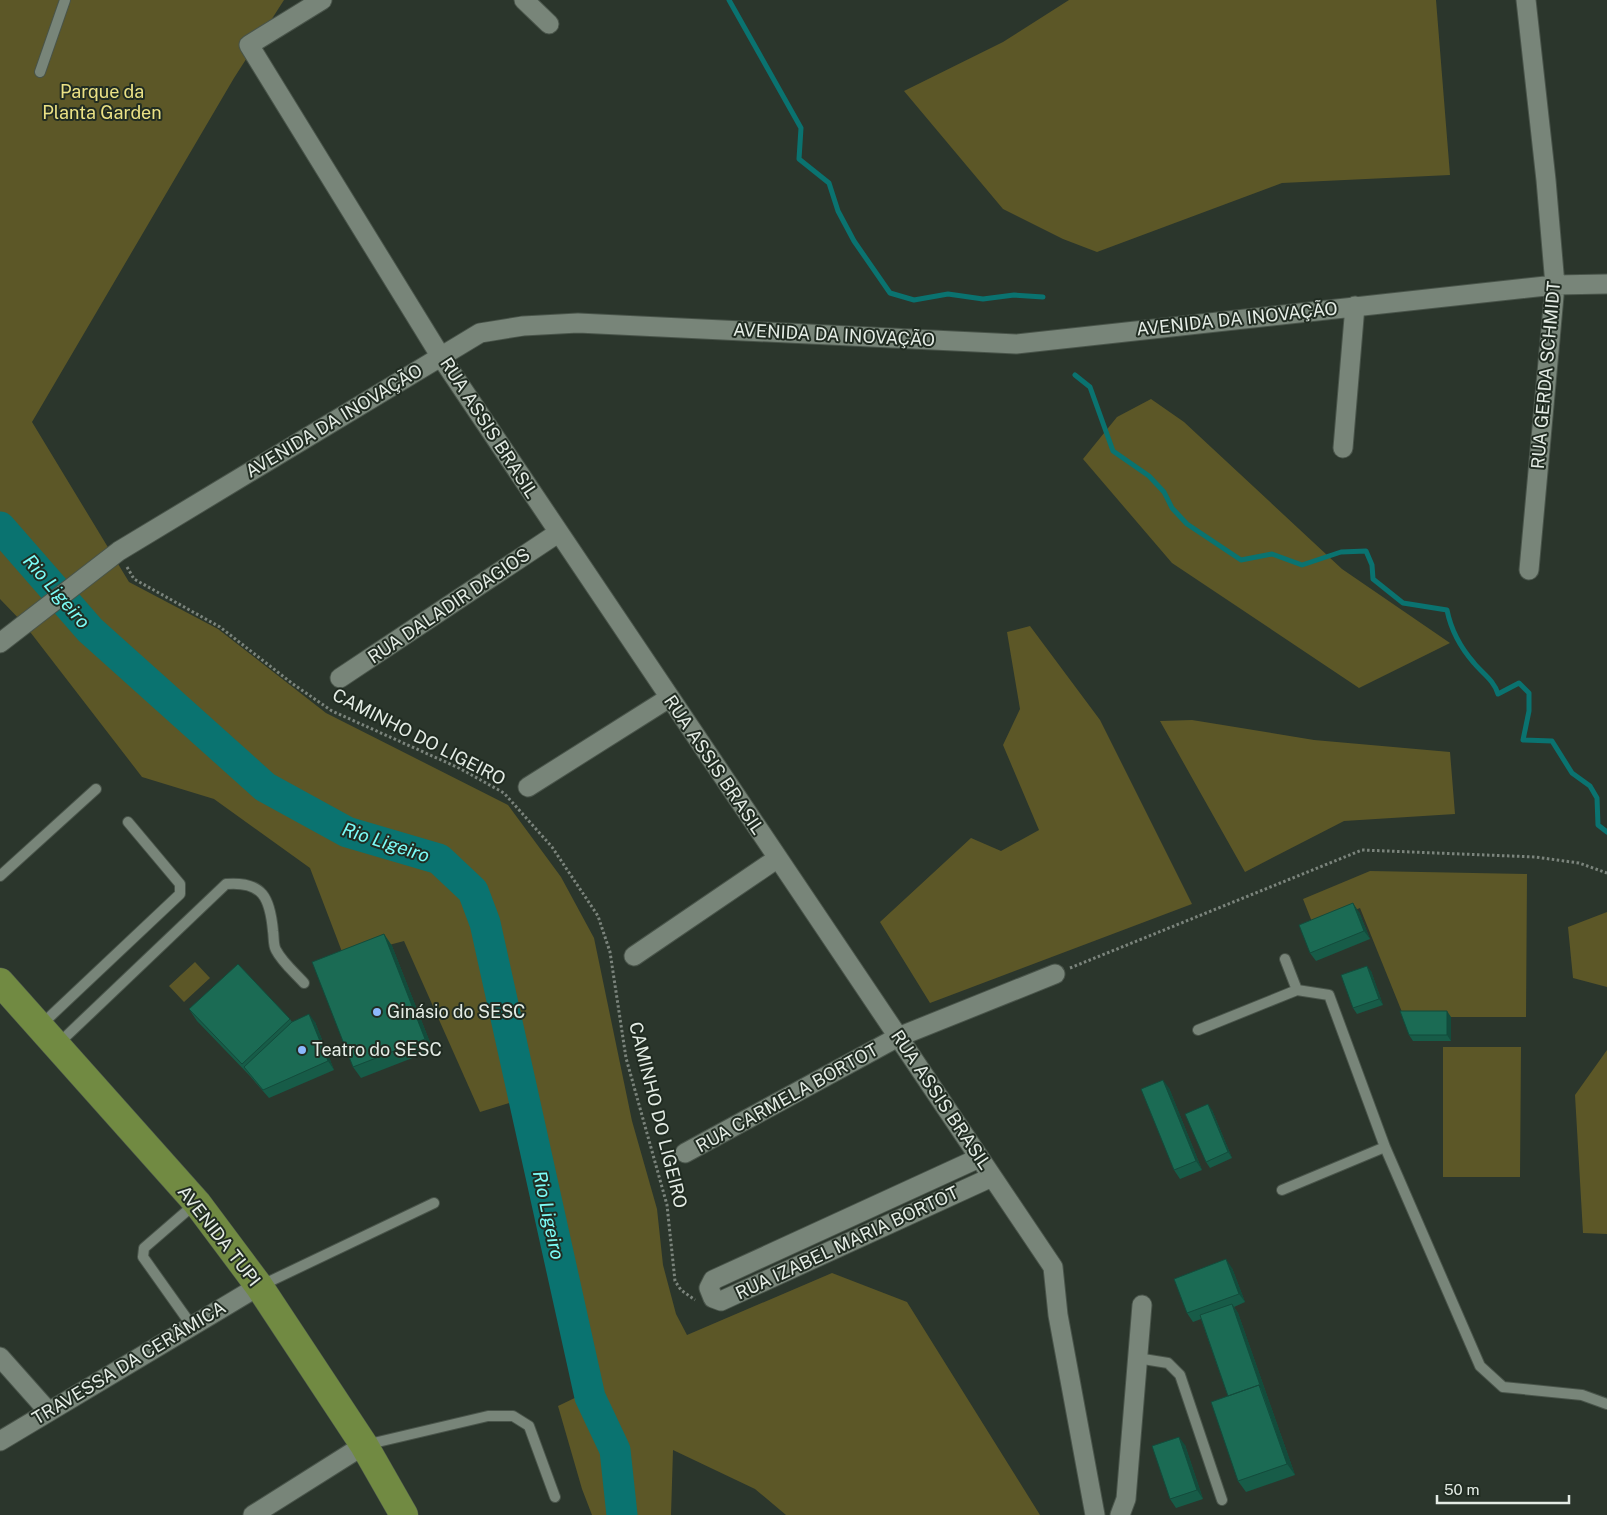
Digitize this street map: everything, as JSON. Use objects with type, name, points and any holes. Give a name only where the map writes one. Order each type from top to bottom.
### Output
[{"type":"main road","name":"AVENIDA TUPI","points":[[0,982],[197,1203],[259,1286],[364,1445],[404,1515]]},
{"type":"street","name":"RUA ASSIS BRASIL","points":[[322,0],[249,45],[441,357],[1053,1267],[1058,1315],[1095,1515]]},
{"type":"street","points":[[524,0],[549,24]]},
{"type":"street","name":"RUA GERDA SCHMIDT","points":[[1526,0],[1546,180],[1555,285],[1529,570]]},
{"type":"street","name":"AVENIDA DA INOVAÇÃO","points":[[3,640],[119,551],[480,333],[523,326],[578,323],[1016,344],[1555,285],[1607,284]]},
{"type":"street","points":[[1343,448],[1355,306]]},
{"type":"street","name":"RUA DALADIR DAGIOS","points":[[340,678],[558,533]]},
{"type":"street","points":[[528,787],[669,698]]},
{"type":"street","points":[[634,956],[778,858]]},
{"type":"street","name":"RUA CARMELA BORTOT","points":[[684,1154],[898,1036],[1055,974]]},
{"type":"street","name":"RUA IZABEL MARIA BORTOT","points":[[979,1158],[713,1280],[709,1288],[713,1298],[721,1301],[992,1177]]},
{"type":"street","name":"TRAVESSA DA CERÂMICA","points":[[0,1441],[259,1286]]},
{"type":"street","points":[[1120,1515],[1126,1498],[1142,1305]]},
{"type":"street","points":[[0,1356],[48,1412]]},
{"type":"street","points":[[253,1515],[364,1445]]},
{"type":"lane","points":[[40,72],[65,0]]},
{"type":"lane","points":[[0,876],[96,789]]},
{"type":"lane","points":[[48,1036],[180,894],[180,884],[128,822]]},
{"type":"lane","points":[[48,1036],[226,884],[241,883],[263,893],[268,901],[272,916],[275,949],[304,983]]},
{"type":"lane","points":[[1285,959],[1297,990]]},
{"type":"lane","points":[[1198,1030],[1297,990],[1329,995],[1385,1147],[1480,1366],[1502,1387],[1582,1395],[1607,1404]]},
{"type":"lane","points":[[1282,1190],[1385,1147]]},
{"type":"lane","points":[[192,1326],[144,1257],[144,1248],[197,1203]]},
{"type":"lane","points":[[259,1286],[434,1203]]},
{"type":"lane","points":[[1137,1358],[1168,1363],[1180,1375],[1222,1500]]},
{"type":"lane","points":[[364,1445],[488,1416],[514,1416],[529,1426],[555,1497]]},
{"type":"path","name":"CAMINHO DO LIGEIRO","points":[[119,551],[134,580],[220,627],[293,684],[332,710],[459,768],[504,793],[552,847],[598,916],[610,952],[626,1058],[667,1205],[675,1281],[681,1290],[710,1309],[721,1301]]},
{"type":"path","points":[[1055,974],[1362,850],[1535,857],[1579,863],[1607,873]]},
{"type":"green space","name":"Parque da Planta Garden","points":[[0,0],[284,0],[234,78],[32,422],[129,582],[218,629],[326,713],[508,805],[561,877],[594,938],[632,1121],[657,1209],[663,1265],[676,1314],[687,1335],[832,1273],[907,1302],[1040,1515],[786,1515],[755,1489],[673,1450],[671,1515],[592,1515],[582,1489],[558,1406],[583,1394],[516,1101],[480,1112],[404,941],[344,957],[310,868],[214,799],[142,777],[24,624],[0,599]]},
{"type":"green space","points":[[1069,0],[1436,0],[1450,175],[1282,183],[1097,252],[1063,239],[1003,209],[904,91],[1003,42]]},
{"type":"green space","points":[[1151,399],[1184,422],[1342,569],[1450,643],[1359,688],[1172,563],[1083,459],[1117,417]]},
{"type":"green space","points":[[1030,626],[1100,720],[1192,904],[930,1003],[880,922],[971,838],[1001,851],[1039,830],[1003,745],[1020,709],[1007,632]]},
{"type":"green space","points":[[1192,720],[1314,740],[1450,752],[1455,814],[1344,821],[1245,872],[1160,721]]},
{"type":"green space","points":[[1370,871],[1527,874],[1526,1017],[1404,1017],[1360,908],[1314,927],[1303,899]]},
{"type":"green space","points":[[1607,912],[1607,987],[1573,978],[1568,927]]},
{"type":"green space","points":[[195,962],[210,978],[184,1002],[169,986]]},
{"type":"green space","points":[[1443,1047],[1521,1047],[1520,1177],[1443,1177]]},
{"type":"green space","points":[[1607,1050],[1607,1234],[1583,1233],[1575,1095]]},
{"type":"building","points":[[1353,903],[1364,931],[1310,953],[1299,925]]},
{"type":"building","name":"Ginásio do SESC","points":[[384,934],[425,1039],[353,1067],[312,962]]},
{"type":"building","points":[[238,964],[290,1019],[242,1064],[189,1009]]},
{"type":"building","points":[[1367,966],[1379,999],[1353,1008],[1341,975]]},
{"type":"building","points":[[1400,1011],[1447,1011],[1447,1035],[1409,1035]]},
{"type":"building","name":"Teatro do SESC","points":[[309,1014],[328,1061],[263,1090],[244,1067],[292,1022]]},
{"type":"building","points":[[1163,1080],[1196,1161],[1174,1170],[1141,1089]]},
{"type":"building","points":[[1208,1104],[1228,1152],[1206,1162],[1185,1114]]},
{"type":"building","points":[[1226,1259],[1239,1294],[1187,1313],[1174,1279]]},
{"type":"building","points":[[1232,1304],[1261,1388],[1259,1385],[1228,1396],[1200,1315]]},
{"type":"building","points":[[1259,1385],[1287,1464],[1238,1481],[1211,1402]]},
{"type":"building","points":[[1179,1437],[1197,1490],[1170,1499],[1152,1446]]},
{"type":"waterway","points":[[729,0],[801,128],[799,159],[829,183],[838,211],[854,241],[890,293],[914,300],[948,294],[983,299],[1014,295],[1043,297]]},
{"type":"waterway","points":[[1075,375],[1090,387],[1113,451],[1149,476],[1164,492],[1172,508],[1187,524],[1241,560],[1272,554],[1302,565],[1341,552],[1366,551],[1372,565],[1373,579],[1403,603],[1447,610],[1451,624],[1464,651],[1491,681],[1498,694],[1519,683],[1529,693],[1529,711],[1523,740],[1552,741],[1572,773],[1590,786],[1597,798],[1598,825],[1607,832]]},
{"type":"waterway","name":"Rio Ligeiro","points":[[0,527],[90,630],[265,787],[347,832],[439,859],[473,891],[485,923],[590,1397],[615,1450],[622,1515]]},
{"type":"place","name":"Ginásio do SESC","points":[[377,1012]]},
{"type":"place","name":"Teatro do SESC","points":[[302,1050]]}]
